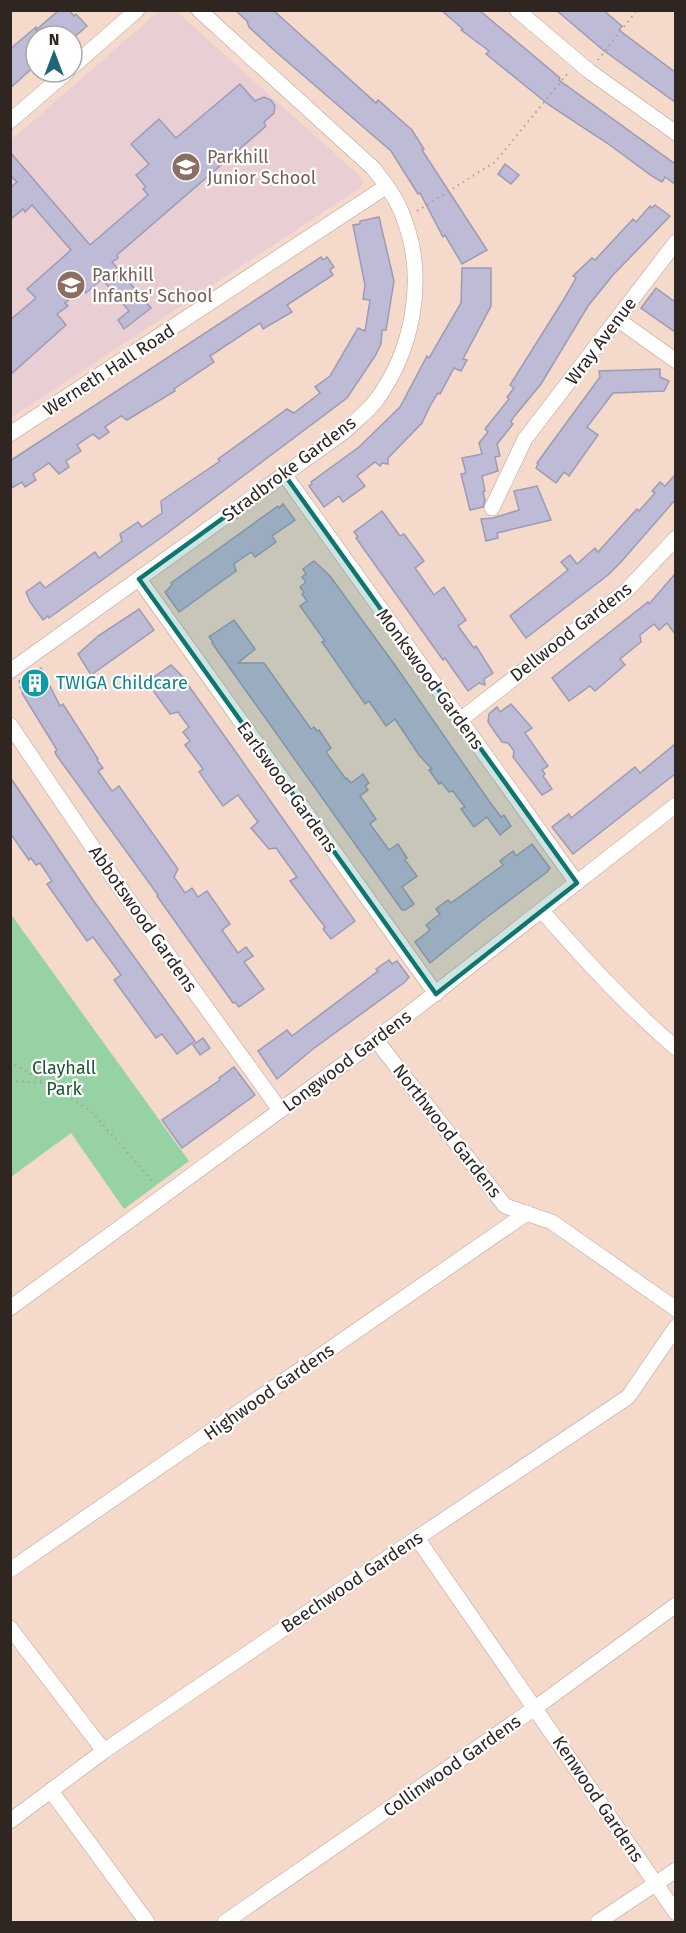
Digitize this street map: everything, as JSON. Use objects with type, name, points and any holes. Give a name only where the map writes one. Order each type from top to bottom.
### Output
[{"type":"street","points":[[84,56],[137,10]]},
{"type":"street","name":"Stradbroke Gardens","points":[[10,671],[345,431],[374,403],[395,370],[409,334],[415,290],[414,257],[404,219],[387,186],[373,168],[199,10]]},
{"type":"street","points":[[517,10],[583,67],[675,133]]},
{"type":"street","points":[[10,121],[52,84]]},
{"type":"street","name":"Werneth Hall Road","points":[[10,434],[387,186]]},
{"type":"street","name":"Wray Avenue","points":[[492,508],[525,439],[675,242]]},
{"type":"street","points":[[617,320],[675,361]]},
{"type":"street","name":"Monkswood Gardens","points":[[284,474],[577,883]]},
{"type":"street","name":"Dellwood Gardens","points":[[460,720],[626,591],[675,538]]},
{"type":"street","name":"Earlswood Gardens","points":[[139,579],[436,994]]},
{"type":"street","name":"Abbotswood Gardens","points":[[10,725],[125,895],[285,1107]]},
{"type":"street","name":"Longwood Gardens","points":[[10,1308],[376,1040],[675,805]]},
{"type":"street","points":[[542,911],[592,969],[675,1048]]},
{"type":"street","name":"Northwood Gardens","points":[[376,1040],[505,1206],[552,1222],[675,1309]]},
{"type":"street","name":"Highwood Gardens","points":[[10,1570],[527,1213]]},
{"type":"street","name":"Beechwood Gardens","points":[[10,1821],[104,1751],[628,1397],[675,1327]]},
{"type":"street","name":"Kenwood Gardens","points":[[417,1538],[675,1912]]},
{"type":"street","name":"Collinwood Gardens","points":[[225,1923],[535,1708],[675,1605]]},
{"type":"street","points":[[10,1628],[104,1751]]},
{"type":"street","points":[[51,1791],[147,1923]]},
{"type":"street","points":[[598,1923],[675,1870]]},
{"type":"path","points":[[404,219],[495,162],[637,10]]},
{"type":"path","points":[[10,1061],[91,1111],[164,1196]]},
{"type":"path","points":[[10,1081],[45,1083]]},
{"type":"highlighted area","points":[[284,474],[577,883],[436,994],[139,579]]},
{"type":"shaded area","name":"Parkhill Junior School","points":[[159,11],[176,11],[362,178],[363,183],[360,188],[11,418],[11,140],[75,84],[84,84],[84,76]]},
{"type":"green space","name":"Clayhall Park","points":[[10,913],[189,1161],[124,1209],[71,1133],[11,1177]]},
{"type":"building","points":[[59,10],[69,10],[87,26],[84,29],[84,24],[43,24]]},
{"type":"building","points":[[235,10],[273,10],[376,103],[378,100],[412,130],[424,149],[422,150],[487,250],[462,264],[445,235],[443,237],[420,193],[418,194],[391,151],[275,51],[249,27],[247,21]]},
{"type":"building","points":[[441,10],[479,10],[560,78],[559,80],[675,164],[675,184],[665,177],[662,182],[652,176],[549,105],[486,54],[489,51],[461,30],[463,29]]},
{"type":"building","points":[[556,10],[603,10],[622,26],[619,30],[675,72],[675,102],[603,50]]},
{"type":"building","points":[[24,37],[24,76],[10,88],[10,49]]},
{"type":"building","points":[[240,84],[255,101],[264,97],[271,100],[275,106],[274,113],[264,122],[266,126],[117,255],[118,258],[112,262],[151,308],[124,329],[118,320],[129,311],[102,279],[86,293],[82,288],[65,303],[68,306],[57,314],[66,325],[10,375],[10,320],[36,298],[27,289],[71,250],[32,205],[25,212],[23,209],[10,220],[10,188],[17,182],[10,175],[10,152],[90,245],[148,195],[143,189],[146,187],[136,175],[149,164],[131,144],[159,119],[176,138]]},
{"type":"building","points":[[505,164],[519,175],[511,184],[498,174]]},
{"type":"building","points":[[655,205],[670,216],[613,275],[588,306],[541,384],[513,418],[511,422],[513,424],[497,444],[500,456],[495,457],[498,471],[482,476],[485,491],[483,492],[485,500],[483,507],[470,510],[461,474],[466,473],[462,458],[482,454],[479,443],[488,432],[485,429],[509,399],[507,397],[514,388],[510,385],[564,299],[576,278],[573,276],[592,258],[595,260],[633,219],[636,222],[650,206],[652,208]]},
{"type":"building","points":[[379,217],[394,281],[386,330],[382,330],[381,344],[375,356],[347,398],[162,537],[43,620],[26,592],[40,582],[45,588],[95,552],[99,558],[122,541],[120,534],[138,522],[142,527],[162,513],[161,501],[220,461],[218,459],[287,409],[294,413],[320,393],[315,387],[330,376],[358,328],[365,331],[370,300],[363,299],[365,285],[353,225]]},
{"type":"building","points":[[321,257],[323,260],[327,257],[334,267],[330,270],[333,275],[287,305],[292,312],[263,329],[260,323],[210,356],[214,362],[174,389],[175,391],[127,420],[121,416],[105,427],[109,432],[99,439],[93,434],[77,445],[81,451],[66,461],[69,467],[59,474],[49,463],[33,474],[36,480],[25,487],[22,482],[10,489],[10,461]]},
{"type":"building","points":[[462,268],[491,268],[491,306],[463,359],[467,360],[461,371],[454,368],[422,423],[388,458],[388,464],[382,463],[380,466],[375,462],[357,476],[365,486],[343,502],[339,496],[324,507],[309,486],[311,482],[359,447],[400,407],[427,356],[429,358],[461,303]]},
{"type":"building","points":[[656,288],[675,302],[675,332],[641,308]]},
{"type":"building","points":[[660,369],[660,377],[669,381],[664,391],[613,393],[587,427],[598,435],[569,476],[564,472],[556,483],[536,468],[537,463],[600,377],[599,371]]},
{"type":"building","points":[[675,475],[675,500],[621,562],[608,575],[526,638],[510,616],[568,570],[561,562],[570,555],[577,564],[595,548],[598,552],[637,509],[639,511],[655,493],[652,491],[660,482],[665,486]]},
{"type":"building","points":[[537,486],[551,520],[497,533],[498,538],[486,541],[481,519],[519,510],[514,491]]},
{"type":"building","points":[[283,504],[295,520],[272,536],[276,542],[255,557],[251,552],[234,564],[236,571],[179,612],[165,592],[172,585],[171,583]]},
{"type":"building","points":[[382,511],[400,536],[404,534],[424,561],[415,568],[434,595],[444,587],[466,620],[458,626],[474,648],[476,646],[493,673],[484,679],[485,685],[479,683],[468,691],[445,658],[443,660],[356,538],[358,537],[354,532]]},
{"type":"building","points":[[314,561],[330,576],[489,801],[501,817],[504,815],[511,826],[500,835],[487,817],[474,827],[461,809],[465,807],[453,791],[449,792],[441,782],[439,784],[429,770],[432,769],[419,755],[395,719],[386,726],[369,701],[365,704],[322,642],[325,641],[300,606],[307,601],[300,587],[306,582],[302,577],[306,574],[303,569]]},
{"type":"building","points":[[675,574],[675,634],[667,623],[659,630],[654,624],[640,635],[641,642],[620,659],[625,665],[595,691],[590,686],[569,701],[552,678],[648,602],[649,604]]},
{"type":"building","points":[[139,609],[154,630],[91,675],[78,654],[98,636]]},
{"type":"building","points":[[234,620],[255,649],[238,663],[264,663],[311,729],[314,727],[317,731],[319,730],[331,748],[326,752],[346,779],[351,783],[363,774],[369,783],[365,786],[368,790],[360,796],[376,819],[370,824],[389,850],[398,844],[407,858],[405,860],[417,876],[402,887],[414,904],[405,910],[402,910],[212,643],[209,637]]},
{"type":"building","points":[[171,665],[181,675],[355,921],[331,939],[323,929],[325,927],[290,881],[297,877],[276,848],[269,849],[251,828],[258,822],[238,795],[223,806],[199,772],[203,769],[185,745],[190,741],[183,732],[189,727],[178,712],[170,714],[147,682]]},
{"type":"building","points":[[41,668],[60,706],[63,704],[103,768],[98,771],[112,791],[119,786],[178,869],[174,877],[185,893],[192,888],[198,897],[207,891],[230,924],[222,930],[238,953],[246,947],[253,956],[244,962],[264,989],[239,1007],[235,1002],[233,1003],[57,756],[55,752],[57,750],[20,687],[22,686],[19,681]]},
{"type":"building","points":[[511,704],[532,728],[525,733],[548,766],[542,770],[545,774],[543,776],[552,789],[542,795],[513,757],[514,751],[508,743],[502,742],[488,722],[489,714],[497,707],[500,712]]},
{"type":"building","points":[[675,744],[675,774],[573,854],[552,827],[569,814],[571,818],[635,767],[640,773]]},
{"type":"building","points":[[10,777],[93,900],[195,1041],[177,1054],[162,1034],[156,1038],[114,980],[121,975],[93,937],[87,941],[47,884],[52,881],[40,863],[36,865],[31,858],[29,860],[10,833]]},
{"type":"building","points":[[532,844],[550,868],[547,872],[430,963],[415,942],[430,930],[426,925],[440,914],[436,909],[448,900],[451,903],[503,865],[500,861],[513,851],[516,856]]},
{"type":"building","points":[[389,960],[392,964],[397,961],[409,977],[405,982],[313,1049],[277,1079],[258,1051],[287,1030],[292,1036],[378,971],[376,969]]},
{"type":"building","points":[[203,1038],[210,1048],[200,1055],[193,1045]]},
{"type":"building","points":[[234,1067],[255,1095],[182,1148],[162,1120],[220,1080],[219,1078]]},
{"type":"place","name":"Parkhill Junior School","points":[[186,167]]},
{"type":"place","name":"Parkhill Infants' School","points":[[71,285]]},
{"type":"place","name":"TWIGA Childcare","points":[[35,683]]}]
